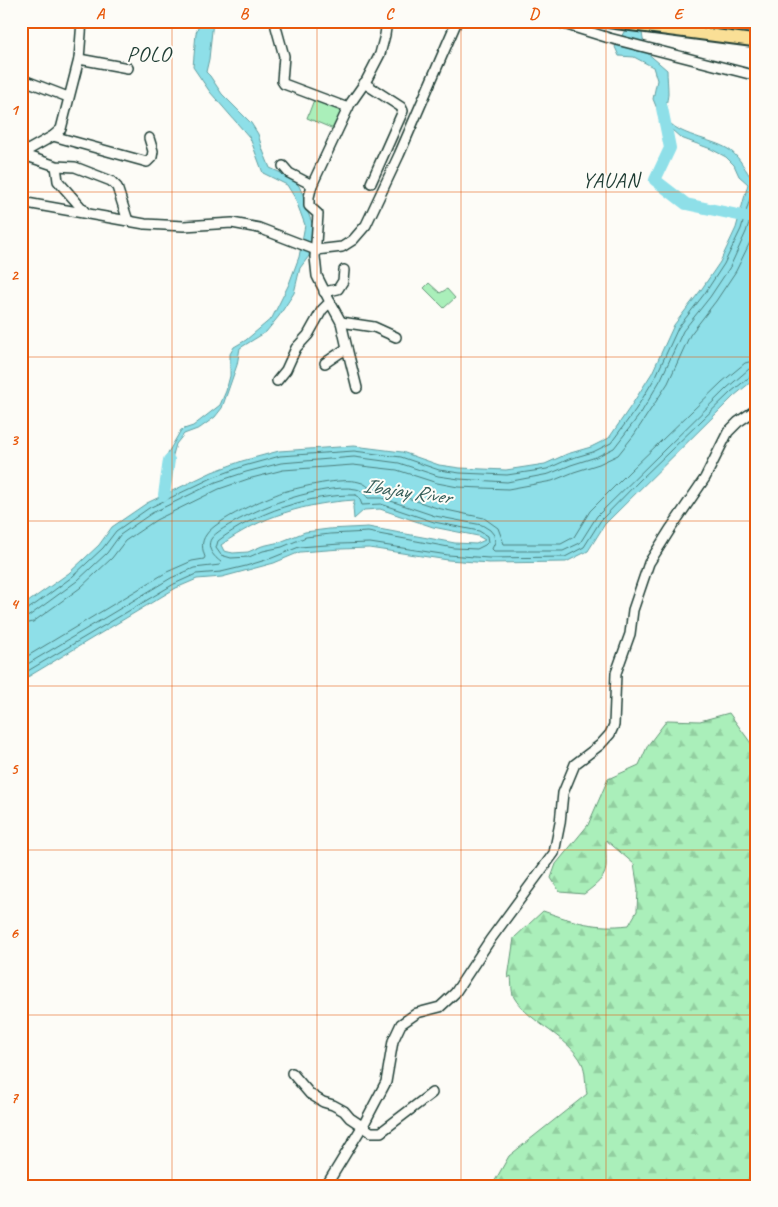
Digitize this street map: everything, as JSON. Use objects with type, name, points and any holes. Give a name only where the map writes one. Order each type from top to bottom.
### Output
[{"type":"main road","points":[[604,21],[757,41]]},
{"type":"street","points":[[82,21],[79,59],[61,129],[53,136],[21,154],[56,166],[75,166],[111,181],[117,187],[128,221]]},
{"type":"street","points":[[276,21],[276,27],[283,48],[282,81],[284,84],[348,108]]},
{"type":"street","points":[[357,388],[341,322],[317,276],[318,214],[308,203],[312,185],[348,108],[380,54],[387,21]]},
{"type":"street","points":[[21,202],[145,224],[184,226],[232,223],[259,228],[316,250],[342,247],[353,240],[366,225],[399,155],[457,21]]},
{"type":"street","points":[[554,21],[609,38],[757,76]]},
{"type":"street","points":[[79,59],[128,68]]},
{"type":"street","points":[[21,79],[68,97]]},
{"type":"street","points":[[364,83],[403,111],[371,182]]},
{"type":"street","points":[[53,136],[147,162],[152,157],[154,151],[149,138]]},
{"type":"street","points":[[56,166],[58,181],[86,213]]},
{"type":"street","points":[[283,166],[289,173],[312,185]]},
{"type":"street","points":[[324,292],[338,289],[343,281],[344,270]]},
{"type":"street","points":[[277,381],[286,370],[296,348],[308,335],[322,310],[330,302]]},
{"type":"street","points":[[341,322],[374,327],[396,338]]},
{"type":"street","points":[[325,363],[346,348]]},
{"type":"street","points":[[326,1186],[362,1127],[386,1082],[394,1041],[401,1024],[417,1013],[440,1007],[455,993],[490,940],[554,853],[563,793],[575,764],[600,745],[610,734],[614,725],[616,673],[630,634],[633,610],[649,563],[705,478],[728,432],[738,422],[757,409]]},
{"type":"street","points":[[292,1073],[310,1094],[323,1102],[333,1104],[371,1132],[381,1132],[432,1093]]},
{"type":"green space","points":[[315,97],[345,110],[336,130],[307,118]]},
{"type":"green space","points":[[429,283],[440,293],[447,289],[455,298],[444,308],[424,288]]},
{"type":"green space","points":[[729,713],[757,754],[757,1186],[492,1186],[509,1156],[587,1094],[583,1066],[576,1054],[568,1045],[522,1008],[514,997],[511,976],[508,978],[514,938],[543,911],[585,924],[606,926],[629,925],[637,911],[638,889],[634,864],[606,840],[606,866],[603,876],[584,894],[560,892],[551,878],[556,864],[588,825],[608,779],[639,765],[648,745],[667,720],[700,721]]},
{"type":"water","points":[[200,21],[213,21],[206,72],[222,94],[251,123],[258,134],[270,168],[290,177],[299,186],[313,225],[309,256],[300,268],[294,293],[266,332],[240,348],[237,365],[222,408],[215,417],[200,428],[184,434],[176,444],[167,477],[165,478],[165,458],[181,430],[193,426],[220,405],[230,376],[230,354],[234,347],[246,340],[272,318],[289,284],[299,257],[305,225],[295,198],[287,185],[263,173],[250,138],[210,92],[193,67],[196,33]]},
{"type":"water","name":"Ibajay River","points":[[627,21],[640,21],[645,51],[667,70],[668,93],[665,113],[667,119],[678,129],[686,133],[721,145],[732,151],[750,176],[757,123],[757,377],[734,396],[605,524],[588,551],[566,562],[489,563],[448,560],[369,548],[300,552],[274,563],[222,577],[197,579],[176,588],[21,681],[21,607],[69,573],[99,545],[112,527],[147,503],[212,472],[242,461],[279,451],[354,446],[402,452],[439,465],[506,470],[545,464],[567,454],[591,447],[609,438],[652,373],[674,325],[720,262],[736,228],[748,184],[739,176],[734,165],[726,157],[711,149],[681,138],[662,121],[653,99],[657,80],[653,67],[634,57],[619,56],[615,47],[624,32]],"holes":[[[355,500],[353,507],[354,519],[364,510],[380,509],[433,527],[478,536],[485,540],[476,544],[455,543],[368,527],[305,532],[248,552],[233,553],[224,551],[221,545],[252,526],[302,508]]]},
{"type":"waterway","points":[[662,108],[670,148],[655,180],[686,204],[757,219]]},
{"type":"waterway","points":[[164,495],[169,460]]},
{"type":"district","name":"POLO","points":[[149,53]]},
{"type":"district","name":"YAUAN","points":[[611,180]]}]
